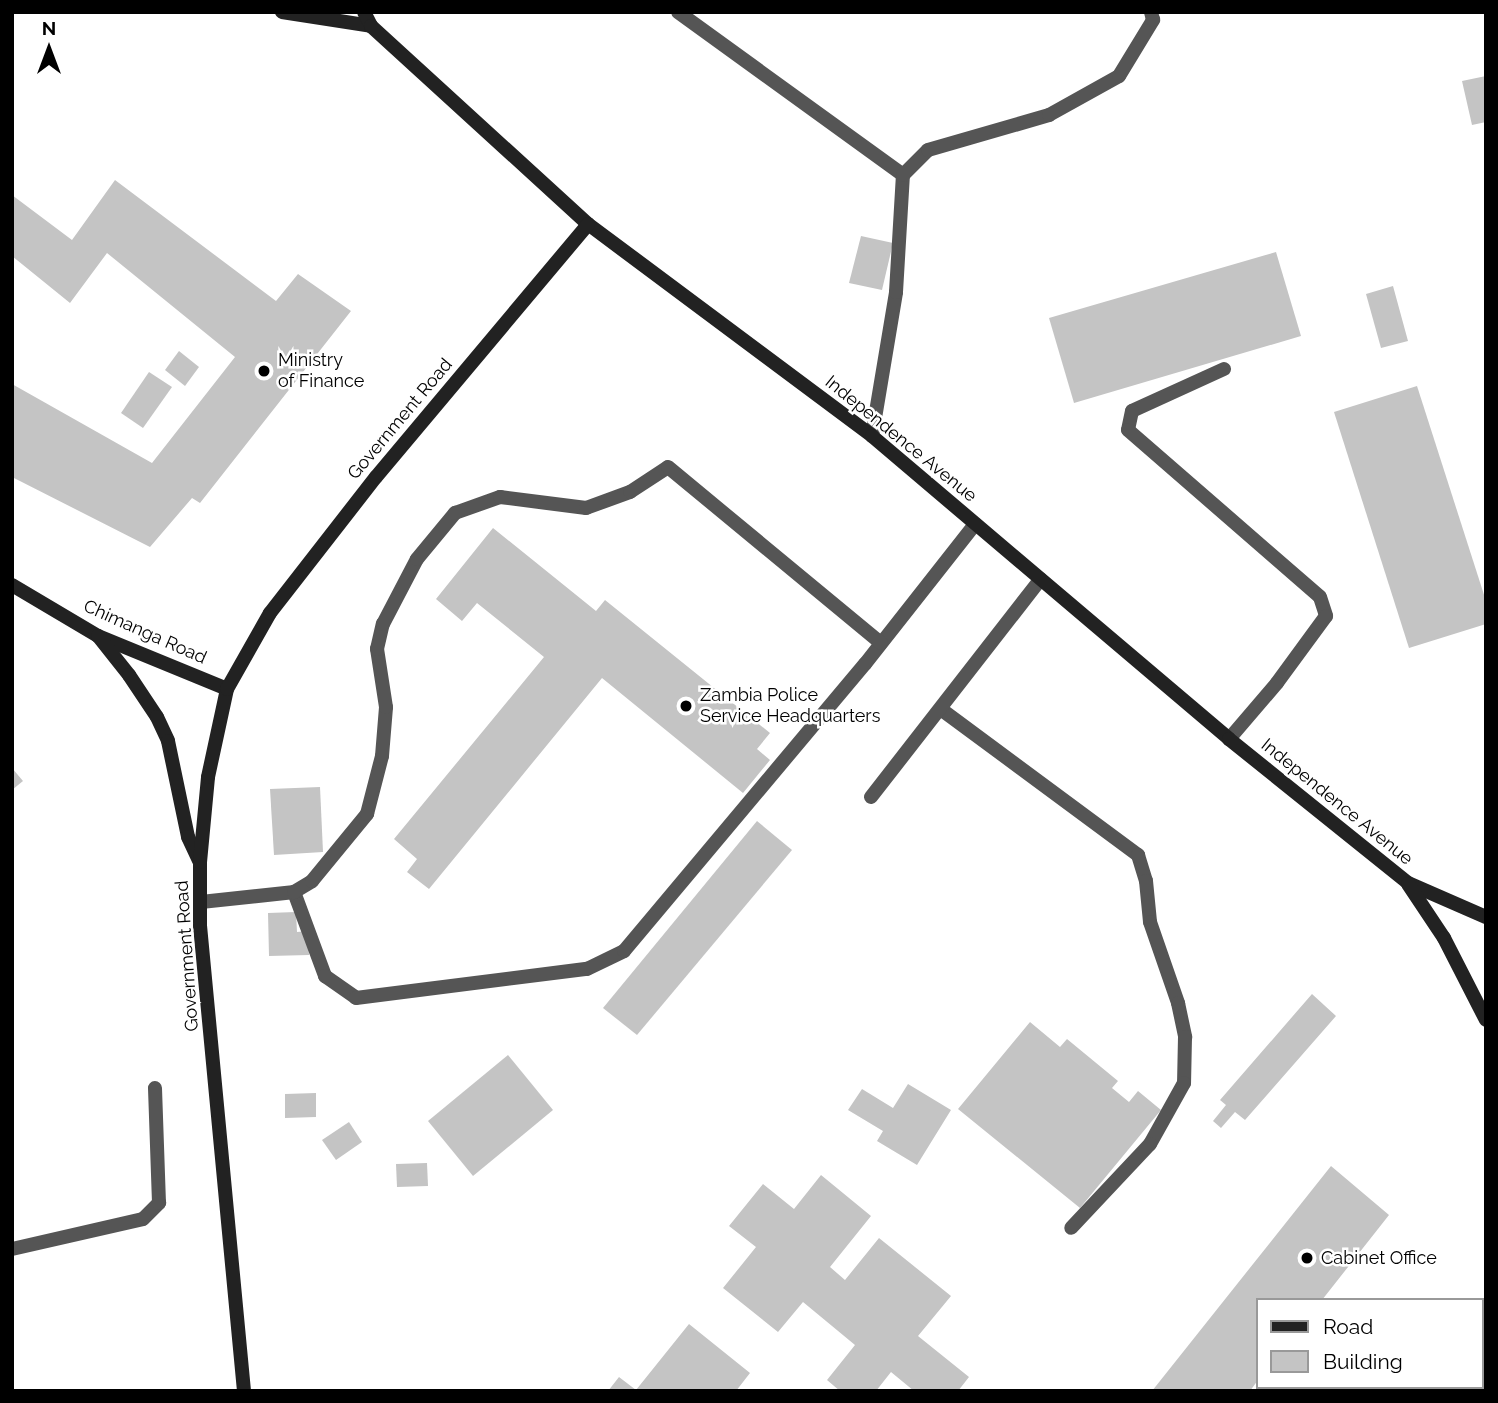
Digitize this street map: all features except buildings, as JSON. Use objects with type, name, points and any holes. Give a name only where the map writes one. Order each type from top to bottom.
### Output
[{"type":"main road","name":"Independence Avenue","points":[[282,12],[368,19],[588,224],[872,436],[1229,740],[1408,883],[1486,916]]},
{"type":"main road","name":"Government Road","points":[[244,1391],[200,925],[200,862],[208,777],[227,690],[270,613],[376,477],[588,224]]},
{"type":"main road","name":"Chimanga Road","points":[[12,585],[99,636],[227,690]]},
{"type":"main road","points":[[99,636],[157,717],[168,741],[188,837],[200,862]]},
{"type":"main road","name":"Independence Avenue","points":[[1408,883],[1444,938],[1486,1020]]},
{"type":"lane","points":[[678,12],[903,175]]},
{"type":"lane","points":[[872,436],[896,292],[903,175],[928,150],[1049,115],[1119,76],[1153,20],[1151,12]]},
{"type":"lane","points":[[1224,369],[1132,411],[1128,430],[1320,597],[1326,616],[1277,683],[1229,740]]},
{"type":"lane","points":[[201,902],[294,892],[312,881],[367,814],[383,744],[386,707],[377,649],[383,624],[418,559],[455,513],[500,497],[586,508],[630,492],[668,467],[881,643]]},
{"type":"lane","points":[[294,892],[325,976],[356,998],[587,970],[624,951],[881,643],[975,524]]},
{"type":"lane","points":[[872,797],[1041,579]]},
{"type":"lane","points":[[942,710],[1138,855],[1146,881],[1150,922],[1178,1003],[1185,1037],[1184,1083],[1150,1144],[1071,1228]]},
{"type":"lane","points":[[12,1249],[143,1219],[159,1203],[155,1088]]},
{"type":"place","name":"Ministry of Finance","points":[[264,371]]},
{"type":"place","name":"Zambia Police Service Headquarters","points":[[686,706]]},
{"type":"place","name":"Cabinet Office","points":[[1307,1258]]}]
